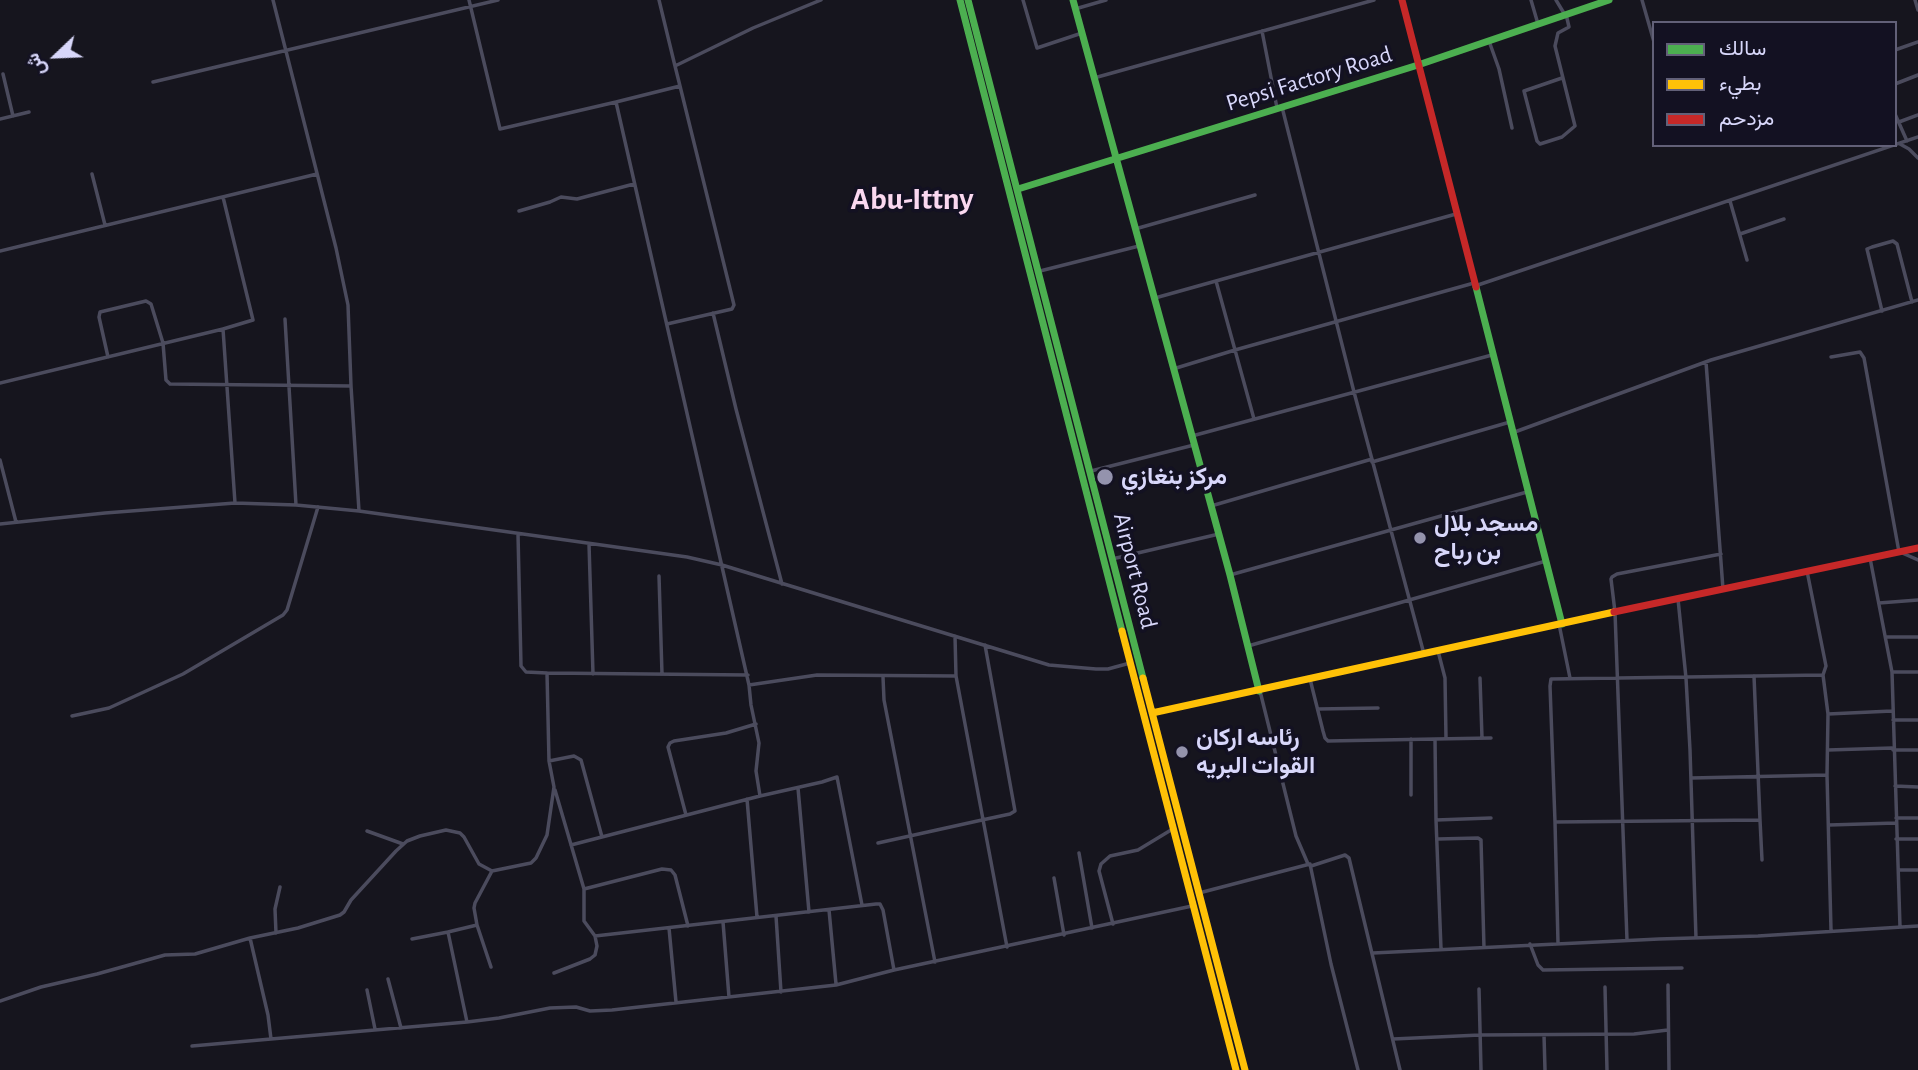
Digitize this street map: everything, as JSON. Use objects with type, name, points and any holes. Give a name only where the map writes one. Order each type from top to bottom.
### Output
[{"type":"main road","points":[[1073,0],[1219,534],[1259,691]]},
{"type":"main road","points":[[1402,0],[1561,624]]},
{"type":"main road","name":"Pepsi Factory Road","points":[[1018,189],[1418,65],[1609,0]]},
{"type":"main road","name":"Airport Road","points":[[965,3],[1018,189],[1245,1070]]},
{"type":"main road","name":"Airport Road","points":[[965,3],[1130,663],[1236,1070]]},
{"type":"main road","points":[[1152,713],[1918,548]]},
{"type":"street","points":[[273,0],[348,305],[359,511]]},
{"type":"street","points":[[469,0],[500,129],[680,86]]},
{"type":"street","points":[[153,82],[498,0]]},
{"type":"street","points":[[659,0],[734,305],[733,308],[667,324]]},
{"type":"street","points":[[676,66],[753,28],[821,0]]},
{"type":"street","points":[[1023,0],[1037,48],[1082,33]]},
{"type":"street","points":[[1075,9],[1106,0]]},
{"type":"street","points":[[1094,78],[1374,0]]},
{"type":"street","points":[[1531,0],[1538,24]]},
{"type":"street","points":[[1556,0],[1569,27],[1558,33],[1554,42],[1575,127],[1558,139],[1540,145],[1524,91],[1562,78]]},
{"type":"street","points":[[1642,0],[1652,35]]},
{"type":"street","points":[[1915,0],[1918,8]]},
{"type":"street","points":[[1262,31],[1424,654]]},
{"type":"street","points":[[1489,41],[1499,69],[1512,128]]},
{"type":"street","points":[[1897,49],[1918,42]]},
{"type":"street","points":[[3,74],[13,116]]},
{"type":"street","points":[[1897,83],[1918,75]]},
{"type":"street","points":[[616,102],[748,675],[759,744],[756,771],[760,796]]},
{"type":"street","points":[[0,119],[29,112]]},
{"type":"street","points":[[1899,122],[1918,116]]},
{"type":"street","points":[[1897,118],[1907,141]]},
{"type":"street","points":[[1897,145],[1918,137]]},
{"type":"street","points":[[1900,144],[1918,158]]},
{"type":"street","points":[[1173,369],[1236,349],[1474,284],[1891,147]]},
{"type":"street","points":[[92,173],[106,225]]},
{"type":"street","points":[[0,251],[317,174]]},
{"type":"street","points":[[519,211],[561,197],[577,199],[634,184]]},
{"type":"street","points":[[1135,229],[1255,195]]},
{"type":"street","points":[[0,383],[253,320],[223,197]]},
{"type":"street","points":[[1730,201],[1746,260]]},
{"type":"street","points":[[1154,298],[1457,214]]},
{"type":"street","points":[[1740,234],[1784,219]]},
{"type":"street","points":[[1882,310],[1867,249],[1893,241],[1897,244],[1912,302]]},
{"type":"street","points":[[1038,271],[1139,246]]},
{"type":"street","points":[[1216,281],[1254,419]]},
{"type":"street","points":[[1512,433],[1706,362],[1918,300]]},
{"type":"street","points":[[108,357],[99,317],[102,310],[148,301],[152,306],[163,344],[166,380],[170,384],[351,386]]},
{"type":"street","points":[[713,313],[782,584]]},
{"type":"street","points":[[285,319],[296,505]]},
{"type":"street","points":[[223,329],[235,503]]},
{"type":"street","points":[[1831,357],[1857,352],[1863,354],[1899,552],[1918,560]]},
{"type":"street","points":[[1192,436],[1492,355]]},
{"type":"street","points":[[1706,362],[1723,589]]},
{"type":"street","points":[[1211,506],[1510,422]]},
{"type":"street","points":[[1090,472],[1194,445]]},
{"type":"street","points":[[0,460],[16,522]]},
{"type":"street","points":[[1230,575],[1527,492]]},
{"type":"street","points":[[0,524],[235,503],[359,511],[687,557],[722,565],[1062,667],[1108,669],[1130,663]]},
{"type":"street","points":[[72,716],[109,708],[183,674],[283,615],[287,610],[318,507]]},
{"type":"street","points":[[518,534],[521,666],[526,672],[748,675]]},
{"type":"street","points":[[1112,559],[1219,534]]},
{"type":"street","points":[[589,544],[593,674]]},
{"type":"street","points":[[1627,940],[1615,612],[1611,579],[1614,576],[1721,554]]},
{"type":"street","points":[[1870,558],[1892,672],[1900,927]]},
{"type":"street","points":[[1248,646],[1545,561]]},
{"type":"street","points":[[1807,571],[1826,666],[1823,675],[1828,714],[1831,930]]},
{"type":"street","points":[[659,576],[662,674]]},
{"type":"street","points":[[1678,598],[1686,678],[1696,938]]},
{"type":"street","points":[[1879,603],[1918,600]]},
{"type":"street","points":[[1561,624],[1570,678]]},
{"type":"street","points":[[955,636],[956,676],[1007,947]]},
{"type":"street","points":[[1886,637],[1918,637]]},
{"type":"street","points":[[878,843],[1014,811],[985,645]]},
{"type":"street","points":[[1438,651],[1445,678],[1446,738]]},
{"type":"street","points":[[1892,672],[1918,672]]},
{"type":"street","points":[[547,673],[549,761],[584,889],[584,921],[595,936],[596,950],[590,959],[554,973]]},
{"type":"street","points":[[749,685],[817,675],[956,676]]},
{"type":"street","points":[[1558,943],[1550,681],[1553,678],[1823,675]]},
{"type":"street","points":[[1754,676],[1762,860]]},
{"type":"street","points":[[883,677],[884,700],[935,962]]},
{"type":"street","points":[[1480,678],[1482,738]]},
{"type":"street","points":[[1310,679],[1328,741],[1491,738]]},
{"type":"street","points":[[1259,691],[1296,836],[1310,865],[1331,964],[1358,1070]]},
{"type":"street","points":[[1318,709],[1378,708]]},
{"type":"street","points":[[1828,714],[1892,711]]},
{"type":"street","points":[[1893,720],[1918,720]]},
{"type":"street","points":[[685,815],[668,747],[670,743],[726,733],[756,724]]},
{"type":"street","points":[[1411,739],[1411,795]]},
{"type":"street","points":[[1435,739],[1441,949]]},
{"type":"street","points":[[1828,750],[1918,750]]},
{"type":"street","points":[[549,761],[574,756],[581,760],[602,837]]},
{"type":"street","points":[[1691,778],[1827,775]]},
{"type":"street","points":[[571,845],[836,776],[862,905]]},
{"type":"street","points":[[1895,786],[1918,787]]},
{"type":"street","points":[[0,1001],[41,987],[165,955],[195,954],[342,914],[356,894],[403,844],[426,834],[446,830],[457,832],[464,837],[479,864],[492,871],[531,863],[547,835],[554,787]]},
{"type":"street","points":[[798,788],[809,912]]},
{"type":"street","points":[[747,799],[757,917]]},
{"type":"street","points":[[1436,820],[1491,818]]},
{"type":"street","points":[[1829,825],[1918,818]]},
{"type":"street","points":[[1555,822],[1760,820]]},
{"type":"street","points":[[1113,924],[1100,871],[1101,864],[1110,856],[1138,850],[1173,829]]},
{"type":"street","points":[[367,831],[403,844]]},
{"type":"street","points":[[1437,839],[1481,840],[1484,948]]},
{"type":"street","points":[[1896,839],[1918,839]]},
{"type":"street","points":[[1079,853],[1092,928]]},
{"type":"street","points":[[1199,893],[1345,855],[1349,858],[1399,1070]]},
{"type":"street","points":[[584,889],[662,869],[671,870],[675,875],[688,926]]},
{"type":"street","points":[[1898,870],[1918,870]]},
{"type":"street","points":[[491,967],[474,908],[492,871]]},
{"type":"street","points":[[1054,878],[1064,935]]},
{"type":"street","points":[[276,933],[275,909],[280,887]]},
{"type":"street","points":[[595,936],[880,904],[894,970]]},
{"type":"street","points":[[191,1046],[467,1022],[550,1007],[612,1010],[836,985],[1192,906]]},
{"type":"street","points":[[829,910],[836,985]]},
{"type":"street","points":[[776,916],[782,992]]},
{"type":"street","points":[[723,922],[729,998]]},
{"type":"street","points":[[412,939],[477,925]]},
{"type":"street","points":[[1373,953],[1918,926]]},
{"type":"street","points":[[669,928],[676,1002]]},
{"type":"street","points":[[448,932],[467,1022]]},
{"type":"street","points":[[250,938],[271,1039]]},
{"type":"street","points":[[1530,944],[1538,965],[1543,970],[1682,968]]},
{"type":"street","points":[[388,979],[401,1028]]},
{"type":"street","points":[[1668,985],[1669,1070]]},
{"type":"street","points":[[1605,987],[1607,1070]]},
{"type":"street","points":[[1479,989],[1481,1070]]},
{"type":"street","points":[[367,990],[375,1029]]},
{"type":"street","points":[[1393,1039],[1480,1035],[1634,1034],[1668,1030]]},
{"type":"street","points":[[1544,1035],[1545,1070]]},
{"type":"traffic: fast","points":[[960,0],[1122,631]]},
{"type":"traffic: fast","points":[[968,0],[1143,678]]},
{"type":"traffic: fast","points":[[1073,0],[1230,575],[1259,691]]},
{"type":"traffic: fast","points":[[1018,189],[1418,65],[1609,0]]},
{"type":"traffic: fast","points":[[1476,287],[1562,624]]},
{"type":"traffic: slow","points":[[1152,713],[1614,612]]},
{"type":"traffic: slow","points":[[1122,631],[1236,1070]]},
{"type":"traffic: slow","points":[[1143,678],[1245,1070]]},
{"type":"traffic: jam","points":[[1402,0],[1476,287]]},
{"type":"traffic: jam","points":[[1614,612],[1918,548]]},
{"type":"place","name":"مركز بنغازي","points":[[1105,477]]},
{"type":"place","name":"مسجد بلال بن رباح","points":[[1420,538]]},
{"type":"place","name":"رئاسه اركان القوات البريه","points":[[1182,752]]},
{"type":"district","name":"Abu-Ittny","points":[[912,199]]}]
